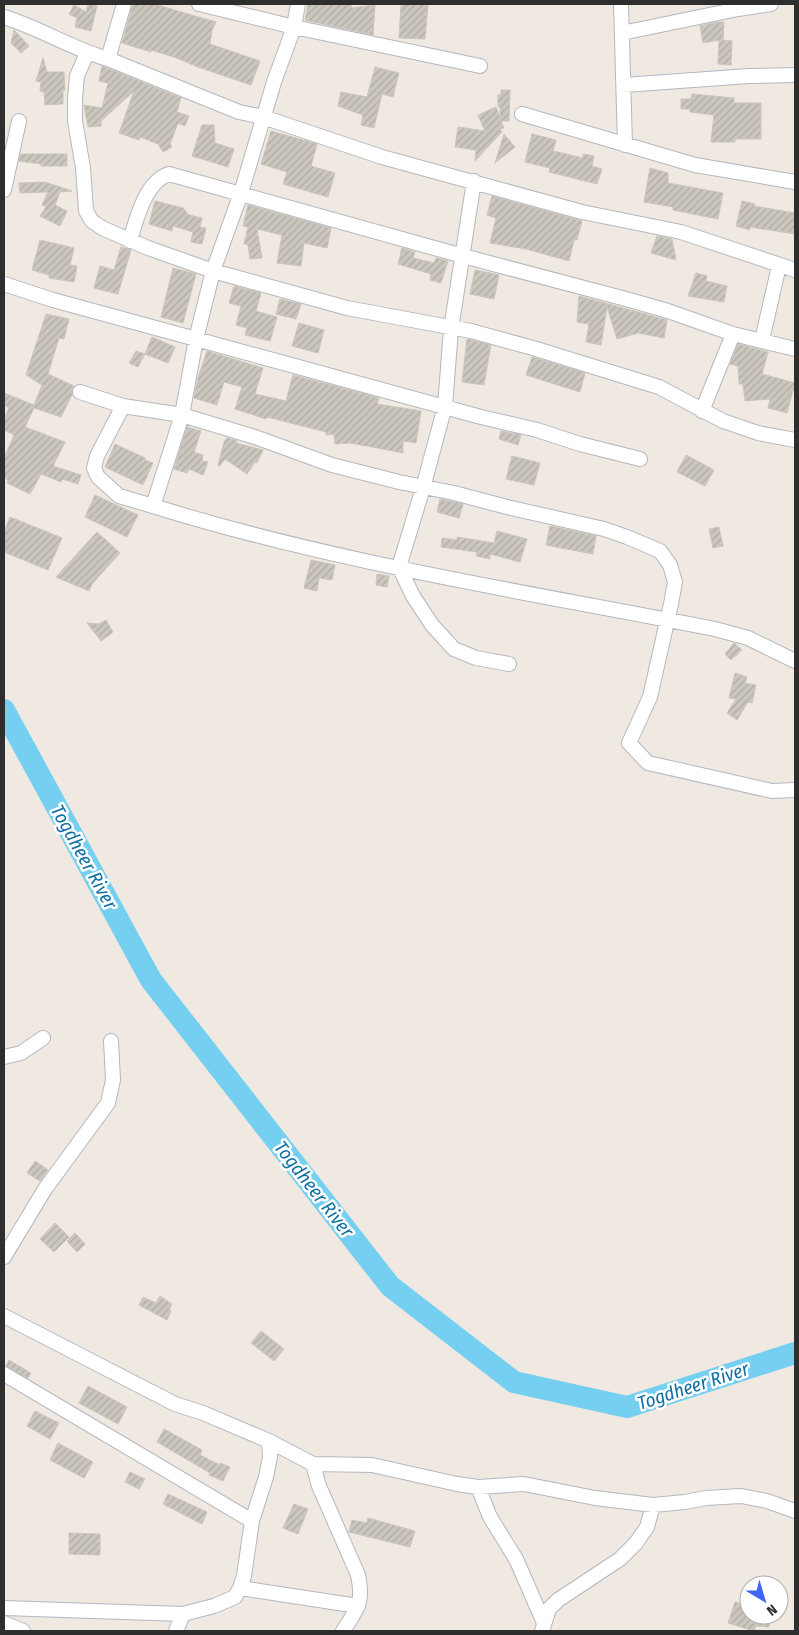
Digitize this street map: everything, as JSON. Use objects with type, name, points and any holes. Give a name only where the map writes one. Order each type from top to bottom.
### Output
[{"type":"street","points":[[108,59],[124,4]]},
{"type":"street","points":[[199,4],[294,27],[480,66]]},
{"type":"street","points":[[153,506],[182,415],[196,339],[213,271],[240,193],[274,82],[294,27],[298,4]]},
{"type":"street","points":[[621,4],[625,145]]},
{"type":"street","points":[[622,33],[771,4]]},
{"type":"street","points":[[4,17],[29,26],[86,53],[108,59],[138,73],[239,112],[263,117],[382,157],[582,212],[681,232],[795,270]]},
{"type":"street","points":[[86,53],[77,76],[75,122],[83,168],[86,211],[92,220],[102,228],[213,271],[347,308],[471,331],[533,348],[659,387],[723,421],[758,433],[795,440]]},
{"type":"street","points":[[624,85],[748,76],[795,75]]},
{"type":"street","points":[[522,114],[695,165],[795,182]]},
{"type":"street","points":[[4,190],[19,121]]},
{"type":"street","points":[[130,240],[153,185],[161,177],[169,174],[668,311],[732,334],[795,349]]},
{"type":"street","points":[[474,182],[451,328],[445,406],[424,488],[399,567],[413,596],[432,625],[454,649],[476,658],[509,664]]},
{"type":"street","points":[[762,340],[779,266]]},
{"type":"street","points":[[4,284],[53,300],[640,459]]},
{"type":"street","points":[[702,411],[732,334]]},
{"type":"street","points":[[80,392],[123,406],[182,415],[255,437],[332,465],[424,488],[471,497],[507,508],[604,529],[660,551],[670,565],[675,582],[650,698],[628,743],[648,764],[772,791],[795,790]]},
{"type":"street","points":[[123,406],[97,456],[94,468],[98,477],[120,496],[332,554],[460,581],[667,620],[748,638],[795,661]]},
{"type":"street","points":[[4,1057],[21,1053],[43,1038]]},
{"type":"street","points":[[4,1257],[45,1189],[108,1103],[113,1080],[111,1041]]},
{"type":"street","points":[[4,1316],[175,1404],[203,1413],[269,1441],[313,1464],[372,1465],[478,1487],[524,1484],[595,1498],[653,1505],[706,1498],[741,1496],[767,1501],[795,1511]]},
{"type":"street","points":[[4,1374],[252,1521]]},
{"type":"street","points":[[4,1608],[183,1614],[214,1606],[235,1597],[244,1576],[252,1521],[266,1476],[270,1457],[269,1441]]},
{"type":"street","points":[[313,1464],[319,1486],[358,1575],[362,1590],[358,1606],[343,1631]]},
{"type":"street","points":[[478,1487],[490,1517],[516,1559],[543,1627]]},
{"type":"street","points":[[543,1627],[549,1610],[558,1600],[620,1559],[636,1544],[647,1527],[653,1505]]},
{"type":"street","points":[[240,1588],[358,1606]]},
{"type":"street","points":[[176,1631],[183,1614]]},
{"type":"street","points":[[4,1623],[23,1631]]},
{"type":"building","points":[[88,4],[97,6],[91,31],[75,27],[77,18],[69,14],[74,5],[86,12]]},
{"type":"building","points":[[133,4],[154,4],[216,22],[212,30],[210,44],[260,61],[251,85],[174,57],[122,43]]},
{"type":"building","points":[[308,4],[352,4],[351,8],[375,5],[373,35],[305,20]]},
{"type":"building","points":[[401,4],[428,4],[425,39],[399,38]]},
{"type":"building","points":[[724,22],[723,40],[720,40],[732,41],[731,65],[718,64],[719,40],[703,43],[700,26]]},
{"type":"building","points":[[14,30],[29,46],[21,53],[11,43]]},
{"type":"building","points":[[43,58],[47,72],[64,72],[65,90],[63,90],[63,104],[45,105],[44,92],[40,91],[41,82],[36,81]]},
{"type":"building","points":[[102,66],[181,98],[177,112],[189,116],[185,126],[178,123],[170,144],[172,147],[163,152],[158,144],[140,137],[139,140],[119,133],[134,91],[101,121],[101,126],[88,127],[84,105],[102,108],[108,83],[99,81]]},
{"type":"building","points":[[375,67],[399,73],[393,97],[382,94],[374,128],[361,125],[363,115],[338,106],[341,92],[367,97]]},
{"type":"building","points":[[501,90],[510,90],[509,121],[501,121],[504,128],[500,129],[502,132],[475,161],[476,150],[455,147],[458,127],[485,131],[478,115],[496,107],[500,118],[498,95],[501,95]]},
{"type":"building","points":[[692,94],[734,98],[734,103],[761,103],[761,139],[735,139],[735,142],[711,142],[714,115],[690,112],[690,109],[681,109],[681,99],[691,99]]},
{"type":"building","points":[[202,125],[214,125],[215,143],[234,149],[228,167],[192,156]]},
{"type":"building","points":[[271,131],[317,144],[311,166],[335,173],[328,197],[283,184],[287,172],[261,164]]},
{"type":"building","points":[[504,134],[515,147],[495,163]]},
{"type":"building","points":[[532,134],[556,140],[553,151],[583,158],[583,154],[594,156],[592,166],[602,169],[597,184],[549,172],[550,168],[525,162]]},
{"type":"building","points":[[21,154],[67,154],[67,166],[41,166],[41,164],[19,161]]},
{"type":"building","points":[[650,168],[668,173],[668,183],[723,193],[718,219],[673,210],[673,207],[644,202]]},
{"type":"building","points":[[45,182],[72,191],[60,192],[55,205],[67,211],[60,226],[40,216],[46,207],[42,205],[48,192],[20,193],[19,183]]},
{"type":"building","points":[[492,196],[582,221],[577,240],[574,240],[569,261],[526,249],[490,243],[496,218],[487,215]]},
{"type":"building","points":[[155,201],[183,208],[189,215],[202,218],[200,227],[206,228],[202,244],[191,242],[193,232],[173,226],[172,231],[149,224]]},
{"type":"building","points":[[742,201],[755,204],[754,206],[795,213],[795,234],[750,227],[750,230],[736,226]]},
{"type":"building","points":[[248,205],[331,228],[327,248],[304,243],[301,266],[277,263],[282,235],[257,229],[262,258],[250,259],[248,245],[244,244],[248,227],[243,226]]},
{"type":"building","points":[[657,236],[672,239],[676,260],[651,253]]},
{"type":"building","points":[[40,240],[74,248],[70,265],[77,266],[74,282],[49,278],[49,275],[32,270]]},
{"type":"building","points":[[121,247],[131,250],[118,294],[94,288],[100,266],[114,270]]},
{"type":"building","points":[[402,248],[415,252],[413,258],[434,263],[436,258],[448,261],[441,283],[430,280],[431,274],[398,264]]},
{"type":"building","points":[[173,268],[196,274],[183,323],[161,317]]},
{"type":"building","points":[[475,270],[499,275],[494,299],[470,294]]},
{"type":"building","points":[[696,273],[707,276],[706,281],[727,286],[724,302],[688,296]]},
{"type":"building","points":[[234,286],[261,293],[256,311],[277,317],[270,341],[245,335],[247,328],[236,325],[241,306],[229,303]]},
{"type":"building","points":[[579,296],[667,320],[664,338],[638,333],[617,339],[607,307],[601,345],[586,342],[589,324],[577,322]]},
{"type":"building","points":[[280,299],[301,304],[296,319],[276,314]]},
{"type":"building","points":[[46,314],[69,319],[64,339],[59,338],[48,374],[74,386],[72,395],[61,417],[34,408],[25,427],[65,442],[53,466],[81,475],[78,484],[62,479],[61,482],[41,474],[30,494],[7,483],[8,480],[4,478],[4,458],[14,435],[4,430],[4,419],[9,408],[4,405],[4,393],[34,405],[42,385],[26,375]]},
{"type":"building","points":[[299,323],[324,330],[318,353],[292,346]]},
{"type":"building","points":[[152,337],[175,347],[168,363],[145,354]]},
{"type":"building","points":[[467,339],[491,345],[484,385],[462,382]]},
{"type":"building","points":[[738,344],[768,352],[762,374],[795,383],[787,413],[768,408],[770,399],[745,401],[743,384],[739,384],[738,366],[730,364]]},
{"type":"building","points":[[136,351],[145,354],[138,367],[129,363]]},
{"type":"building","points":[[207,351],[263,368],[255,394],[286,401],[293,375],[379,398],[377,404],[421,411],[416,443],[403,441],[403,453],[351,443],[335,444],[334,434],[326,435],[326,432],[267,417],[266,419],[235,409],[242,387],[224,382],[217,405],[194,398]]},
{"type":"building","points":[[532,357],[585,373],[580,392],[526,375]]},
{"type":"building","points":[[187,427],[201,431],[194,452],[203,455],[202,461],[208,462],[203,475],[189,469],[187,473],[174,469]]},
{"type":"building","points":[[501,431],[521,435],[518,445],[499,439]]},
{"type":"building","points":[[227,438],[237,441],[236,443],[263,450],[257,463],[255,462],[247,474],[225,459],[220,466],[218,465],[224,442]]},
{"type":"building","points":[[115,444],[153,463],[143,485],[105,467]]},
{"type":"building","points":[[686,455],[714,470],[705,486],[677,472]]},
{"type":"building","points":[[512,456],[540,463],[534,485],[506,479]]},
{"type":"building","points":[[95,495],[138,515],[127,537],[85,517]]},
{"type":"building","points":[[440,499],[463,504],[459,518],[437,512]]},
{"type":"building","points":[[10,517],[62,538],[48,570],[4,552],[4,532]]},
{"type":"building","points":[[550,526],[596,536],[593,554],[546,545]]},
{"type":"building","points":[[719,527],[723,546],[713,548],[709,529]]},
{"type":"building","points":[[497,531],[527,539],[520,562],[490,554],[490,559],[476,556],[477,552],[441,547],[442,538],[457,540],[457,537],[494,543]]},
{"type":"building","points":[[97,532],[120,553],[92,584],[89,591],[56,577]]},
{"type":"building","points":[[311,560],[335,565],[332,580],[319,578],[317,591],[304,588]]},
{"type":"building","points":[[377,574],[389,576],[387,587],[376,585]]},
{"type":"building","points":[[106,620],[113,632],[101,641],[87,623],[99,624]]},
{"type":"building","points":[[734,643],[742,650],[731,660],[725,654]]},
{"type":"building","points":[[735,673],[747,677],[745,683],[756,685],[752,703],[748,702],[737,720],[727,713],[736,699],[729,698]]},
{"type":"building","points":[[35,1161],[48,1170],[40,1181],[27,1173]]},
{"type":"building","points":[[55,1223],[69,1237],[54,1252],[40,1239]]},
{"type":"building","points":[[75,1233],[85,1244],[77,1252],[67,1241]]},
{"type":"building","points":[[160,1296],[172,1304],[167,1320],[139,1305],[143,1297],[156,1303]]},
{"type":"building","points":[[261,1331],[284,1349],[274,1361],[251,1343]]},
{"type":"building","points":[[9,1360],[31,1373],[28,1378],[6,1366]]},
{"type":"building","points":[[88,1386],[127,1407],[118,1424],[79,1403]]},
{"type":"building","points":[[35,1411],[59,1423],[50,1439],[27,1426]]},
{"type":"building","points":[[164,1429],[202,1450],[200,1455],[220,1465],[220,1463],[230,1467],[223,1481],[209,1475],[210,1473],[157,1442]]},
{"type":"building","points":[[58,1443],[93,1462],[84,1478],[50,1460]]},
{"type":"building","points":[[130,1472],[145,1479],[139,1489],[125,1482]]},
{"type":"building","points":[[168,1494],[207,1512],[202,1524],[163,1504]]},
{"type":"building","points":[[294,1504],[308,1509],[298,1534],[283,1528]]},
{"type":"building","points":[[368,1518],[415,1531],[410,1547],[349,1532],[352,1520],[367,1523]]},
{"type":"building","points":[[69,1533],[100,1534],[100,1555],[69,1554]]},
{"type":"building","points":[[735,1602],[739,1603],[739,1625],[769,1625],[769,1627],[756,1626],[754,1631],[728,1623]]},
{"type":"waterway","name":"Togdheer River","points":[[4,710],[151,980],[390,1286],[514,1382],[627,1407],[795,1353]]}]
